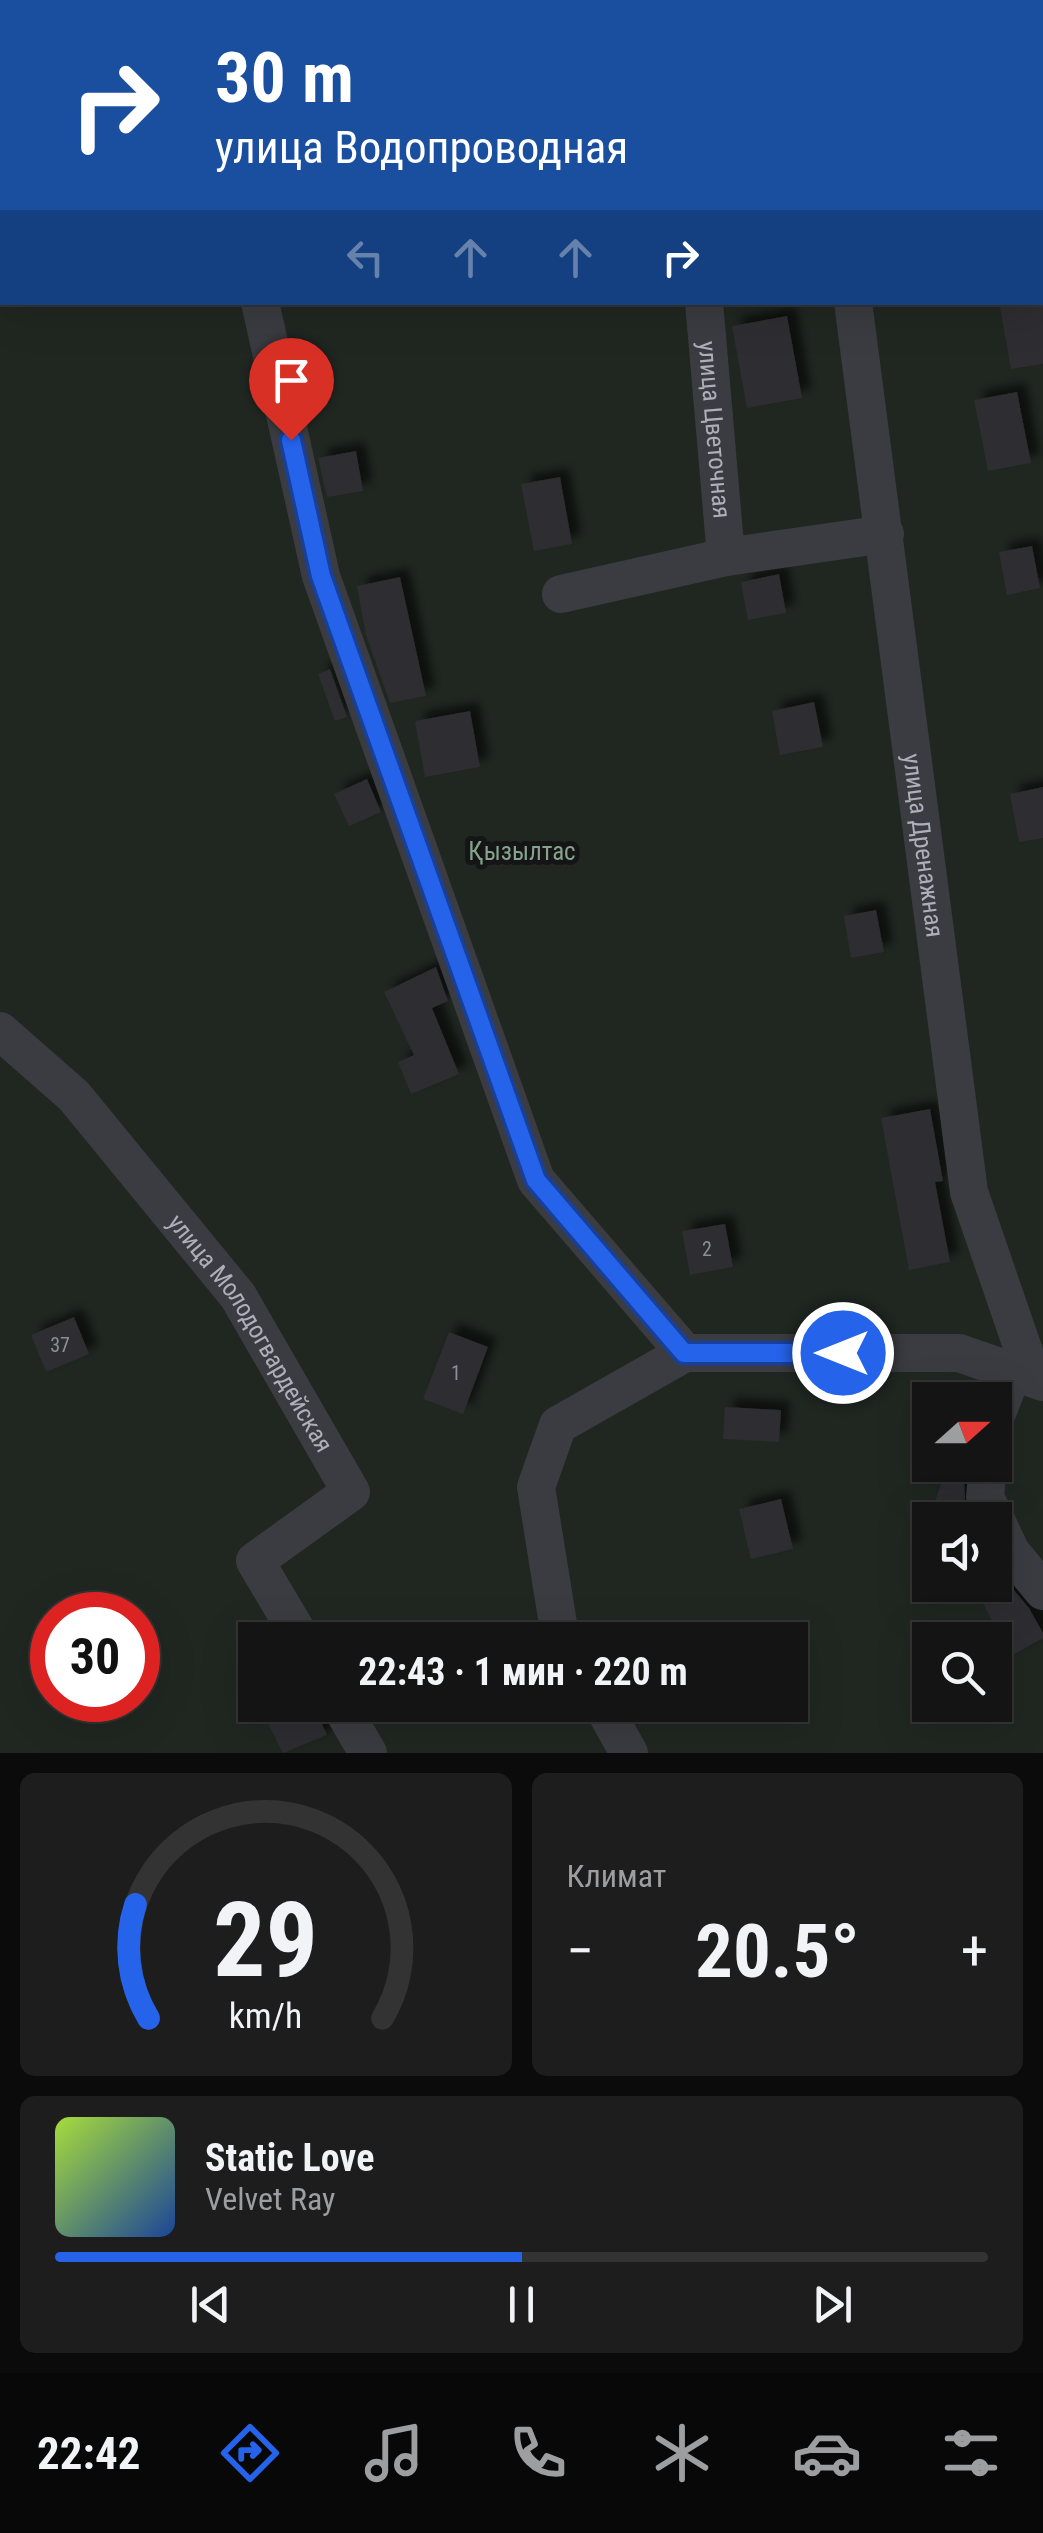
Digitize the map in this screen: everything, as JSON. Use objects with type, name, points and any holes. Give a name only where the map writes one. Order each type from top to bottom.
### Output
[{"type":"street","points":[[261,305],[321,576],[536,1180],[684,1353]]},
{"type":"street","name":"улица Цветочная","points":[[704,305],[726,557]]},
{"type":"street","name":"улица Дренажная","points":[[853,305],[969,1192],[1030,1377]]},
{"type":"street","points":[[561,594],[726,557],[884,534]]},
{"type":"street","name":"улица Молодогвардейская","points":[[0,1031],[74,1096],[238,1296],[350,1492],[255,1561],[291,1622]]},
{"type":"street","points":[[558,1622],[536,1487],[558,1425],[684,1353],[959,1353],[1030,1377],[1012,1398]]},
{"type":"street","points":[[986,1482],[985,1497],[1011,1552],[1043,1591]]},
{"type":"street","points":[[350,1722],[368,1753]]},
{"type":"street","points":[[612,1722],[629,1753]]},
{"type":"green space","name":"Қызылтас","points":[[0,305],[1043,305],[1043,1753],[0,1753]]},
{"type":"building","points":[[1043,305],[1043,364],[1011,369],[1000,307]]},
{"type":"building","points":[[787,316],[802,398],[747,408],[732,326]]},
{"type":"building","points":[[1017,392],[1031,463],[988,471],[974,400]]},
{"type":"building","points":[[356,451],[363,491],[327,497],[318,458]]},
{"type":"building","points":[[560,477],[572,544],[534,551],[521,484]]},
{"type":"building","points":[[1032,546],[1040,588],[1007,595],[999,552]]},
{"type":"building","points":[[779,574],[786,613],[748,620],[741,582]]},
{"type":"building","points":[[400,577],[426,696],[390,703],[366,635],[357,586]]},
{"type":"building","points":[[330,669],[347,717],[335,721],[318,674]]},
{"type":"building","points":[[814,702],[823,747],[780,755],[772,711]]},
{"type":"building","points":[[470,711],[480,767],[425,777],[415,721]]},
{"type":"building","points":[[367,779],[381,812],[349,826],[334,794]]},
{"type":"building","points":[[1043,787],[1043,838],[1019,842],[1010,794]]},
{"type":"building","points":[[876,910],[884,952],[851,958],[844,916]]},
{"type":"building","points":[[436,967],[448,1001],[432,1008],[459,1074],[411,1094],[398,1062],[414,1055],[384,992]]},
{"type":"building","points":[[930,1109],[943,1181],[935,1182],[950,1262],[909,1270],[881,1118]]},
{"type":"building","points":[[725,1224],[733,1267],[690,1275],[682,1231]]},
{"type":"building","points":[[74,1317],[89,1354],[46,1372],[31,1335]]},
{"type":"building","points":[[449,1332],[488,1347],[463,1414],[423,1399]]},
{"type":"building","points":[[725,1407],[781,1410],[779,1442],[723,1439]]},
{"type":"building","points":[[942,1482],[964,1482],[965,1502],[935,1502]]},
{"type":"building","points":[[781,1499],[793,1549],[751,1559],[739,1509]]},
{"type":"building","points":[[1012,1588],[1029,1608],[1043,1638],[1012,1655],[1012,1622],[993,1622],[982,1602],[1012,1602]]},
{"type":"building","points":[[321,1722],[327,1735],[283,1753],[268,1724]]},
{"type":"route","points":[[291,440],[321,576],[536,1180],[684,1353],[843,1353]]}]
